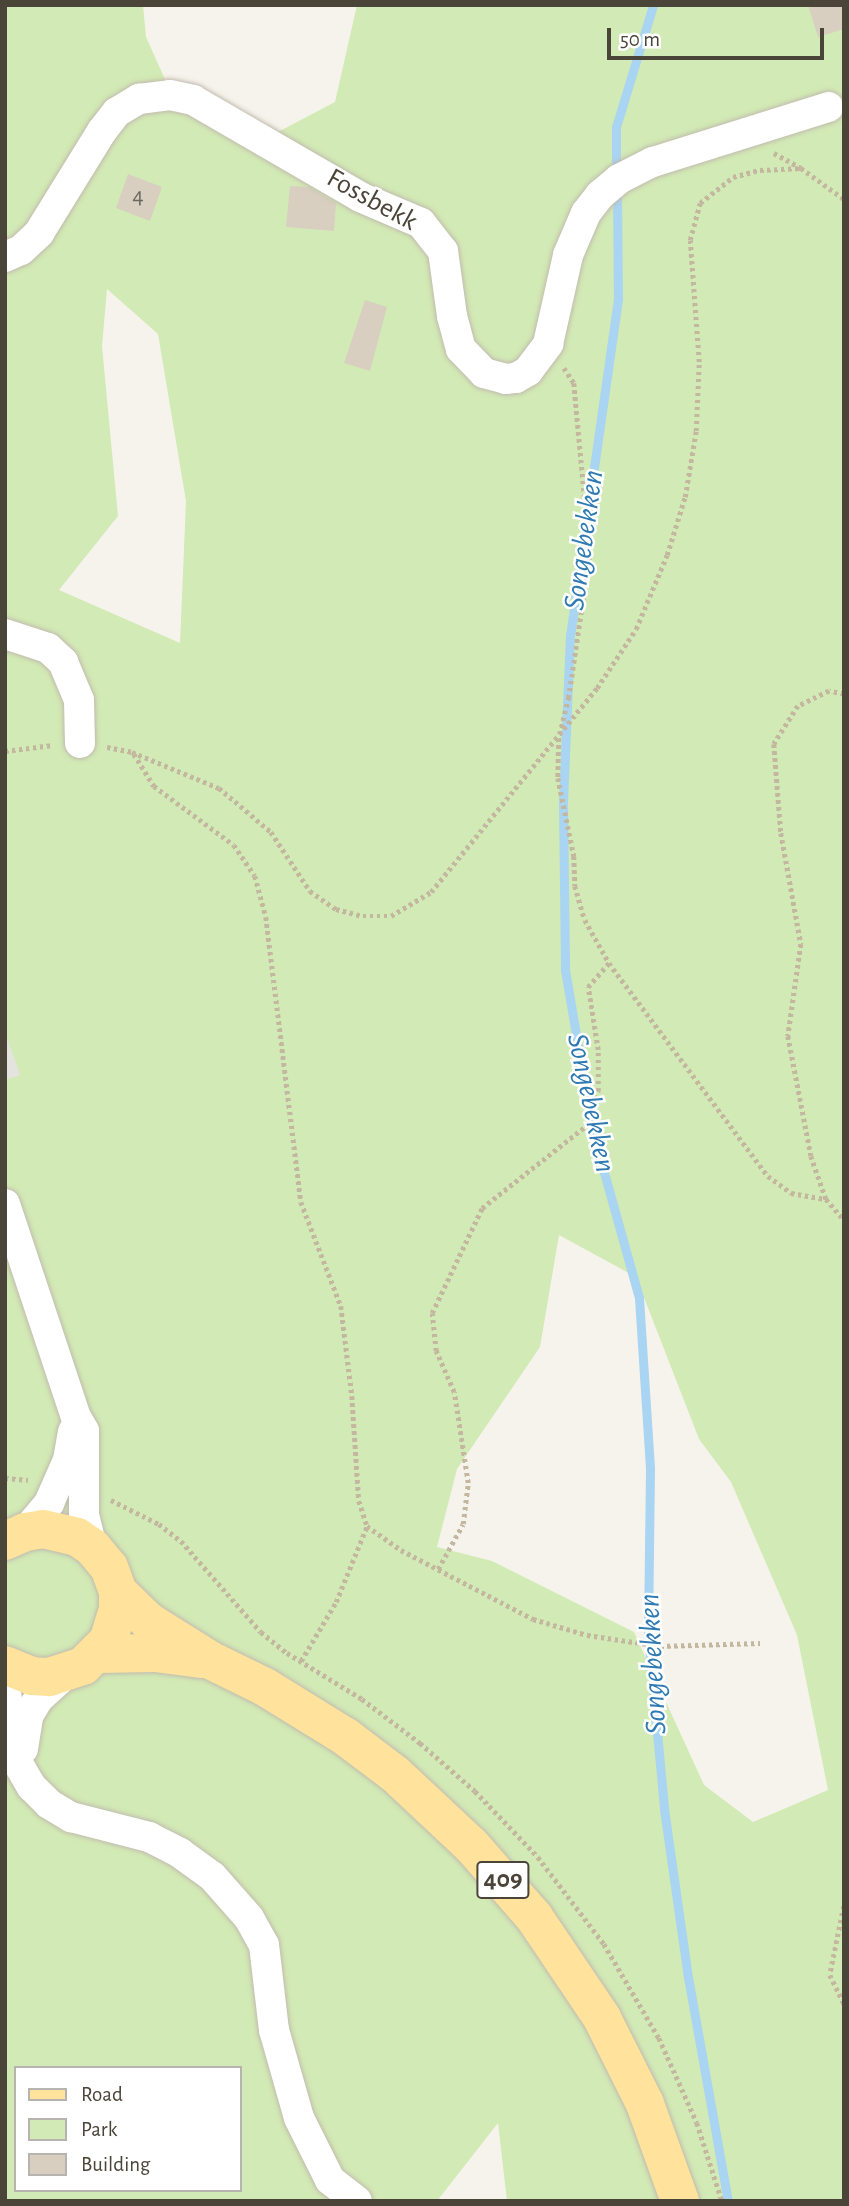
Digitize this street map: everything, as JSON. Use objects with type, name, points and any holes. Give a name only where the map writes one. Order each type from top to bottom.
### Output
[{"type":"main road","name":"409","points":[[15,1536],[61,1531],[92,1547],[109,1567],[117,1592],[115,1626],[82,1664]]},
{"type":"main road","name":"409","points":[[117,1592],[148,1621],[210,1660],[265,1687],[356,1745],[434,1808],[507,1883],[570,1966],[602,2018],[645,2104],[680,2201]]},
{"type":"main road","name":"409","points":[[5,1665],[32,1675],[155,1653],[210,1660]]},
{"type":"street","name":"Fossbekk","points":[[5,257],[21,250],[39,233],[102,131],[117,112],[139,100],[170,95],[194,100],[360,197],[421,223],[443,251],[452,316],[461,349],[484,373],[506,379],[516,378],[528,370],[548,344],[568,255],[586,213],[600,195],[619,179],[653,162],[829,107]]},
{"type":"street","points":[[5,634],[48,648],[63,662],[79,700],[80,743]]},
{"type":"street","points":[[5,1204],[85,1438],[85,1516],[92,1547]]},
{"type":"street","points":[[15,1536],[49,1503],[68,1460],[76,1417]]},
{"type":"street","points":[[26,1777],[23,1736],[28,1716],[39,1698],[82,1664]]},
{"type":"street","points":[[5,1680],[12,1753],[26,1777],[49,1804],[60,1812],[149,1837],[198,1865],[239,1904],[264,1945],[274,2030],[299,2118],[330,2180],[357,2201]]},
{"type":"path","points":[[5,751],[80,743],[132,752],[219,788],[271,832],[310,891],[336,909],[363,916],[391,916],[431,892],[597,688],[636,629],[667,555],[685,497],[696,431],[699,362],[690,240],[694,214],[711,191],[733,177],[760,170],[801,168],[844,199]]},
{"type":"path","points":[[548,344],[575,383],[590,556],[569,697],[559,737],[558,778],[573,856],[575,886],[585,920],[609,963],[768,1176],[791,1193],[826,1199]]},
{"type":"path","points":[[844,694],[829,691],[798,706],[774,744],[781,834],[801,944],[788,1035],[811,1156],[826,1199],[844,1220]]},
{"type":"path","points":[[132,752],[154,786],[234,845],[255,876],[266,917],[302,1202],[341,1306],[352,1396],[359,1501],[367,1526],[401,1550],[533,1619],[587,1635],[639,1645],[760,1643]]},
{"type":"path","points":[[438,1569],[463,1524],[468,1483],[454,1392],[436,1351],[432,1314],[482,1208],[587,1125],[598,1091],[598,1050],[588,987],[609,963]]},
{"type":"path","points":[[301,1661],[336,1602],[367,1526]]},
{"type":"path","points":[[844,1906],[830,1975],[844,2004]]},
{"type":"green space","points":[[5,5],[143,5],[146,37],[172,95],[278,132],[335,102],[357,5],[844,5],[844,2201],[507,2201],[498,2123],[437,2201],[5,2201]],"holes":[[[107,289],[158,334],[186,501],[180,643],[59,590],[118,516],[102,346]],[[559,1235],[636,1277],[699,1439],[731,1482],[797,1635],[828,1790],[753,1822],[704,1785],[634,1632],[492,1561],[437,1547],[457,1469],[540,1347]]]},
{"type":"shaded area","points":[[5,1032],[20,1075],[5,1080]]},
{"type":"building","points":[[808,5],[844,5],[844,29],[818,37]]},
{"type":"building","points":[[128,174],[162,187],[150,221],[116,208]]},
{"type":"building","points":[[290,186],[309,187],[336,203],[334,231],[286,227]]},
{"type":"building","points":[[365,300],[387,307],[370,371],[344,363]]},
{"type":"waterway","name":"Songebekken","points":[[616,174],[616,127],[653,5]]},
{"type":"waterway","name":"Songebekken","points":[[617,191],[618,299],[570,635],[563,803],[565,970],[593,1133],[639,1298],[650,1468],[648,1635],[664,1809],[688,1977],[728,2201]]}]
